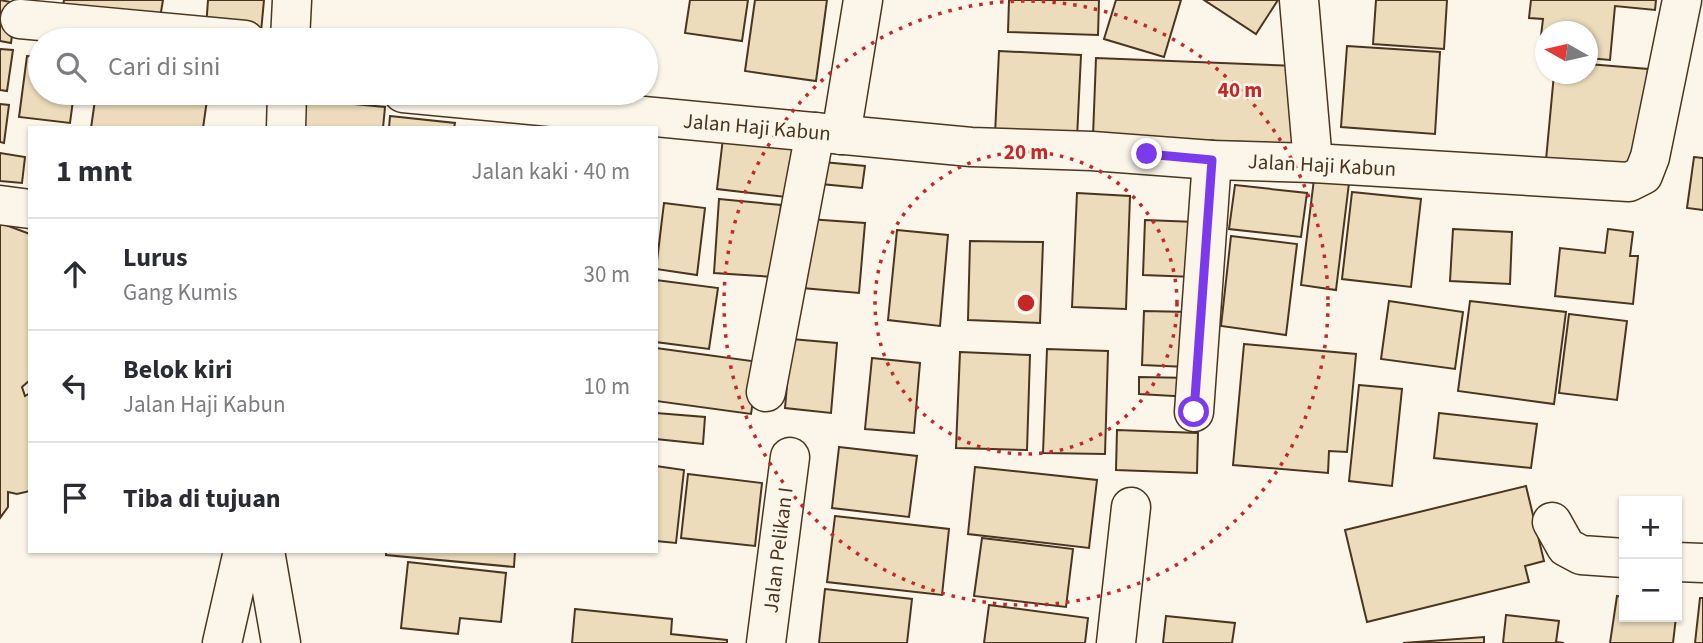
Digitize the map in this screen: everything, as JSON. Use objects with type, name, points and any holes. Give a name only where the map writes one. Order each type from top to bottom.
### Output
[{"type":"street","points":[[291,28],[292,0]]},
{"type":"street","points":[[766,392],[863,0]]},
{"type":"street","points":[[1299,0],[1314,163]]},
{"type":"street","name":"Jalan Haji Kabun","points":[[530,105],[971,147],[1092,150],[1212,160],[1314,163],[1629,182],[1643,175],[1650,157],[1682,0]]},
{"type":"street","points":[[20,19],[116,28]]},
{"type":"street","points":[[286,126],[287,105]]},
{"type":"street","points":[[1194,412],[1212,160]]},
{"type":"street","points":[[0,205],[28,209]]},
{"type":"street","name":"Jalan Pelikan I","points":[[766,643],[790,457]]},
{"type":"street","points":[[1116,643],[1131,507]]},
{"type":"street","points":[[1552,522],[1566,547],[1581,555],[1619,558]]},
{"type":"street","points":[[222,643],[243,553]]},
{"type":"street","points":[[265,553],[281,643]]},
{"type":"street","points":[[1682,562],[1703,563]]},
{"type":"building","points":[[0,0],[16,3],[11,43],[0,41]]},
{"type":"building","points":[[64,0],[163,0],[160,18],[63,5]]},
{"type":"building","points":[[208,0],[264,0],[261,28],[206,28]]},
{"type":"building","points":[[690,0],[748,0],[742,41],[685,33]]},
{"type":"building","points":[[755,0],[827,0],[816,81],[745,71]]},
{"type":"building","points":[[1009,0],[1099,0],[1098,35],[1008,32]]},
{"type":"building","points":[[1116,0],[1181,0],[1164,57],[1104,39]]},
{"type":"building","points":[[1204,0],[1278,0],[1256,34]]},
{"type":"building","points":[[1376,0],[1447,0],[1444,49],[1373,44]]},
{"type":"building","points":[[1531,0],[1656,0],[1655,10],[1615,6],[1610,60],[1598,59],[1598,21],[1543,21],[1529,18]]},
{"type":"building","points":[[1347,46],[1440,52],[1435,134],[1341,127]]},
{"type":"building","points":[[0,49],[13,50],[7,91],[0,90]]},
{"type":"building","points":[[999,51],[1081,55],[1077,138],[995,134]]},
{"type":"building","points":[[28,56],[28,105],[72,105],[70,123],[19,117]]},
{"type":"building","points":[[1096,58],[1298,66],[1294,144],[1093,136]]},
{"type":"building","points":[[1598,65],[1648,69],[1638,168],[1546,160],[1553,84],[1598,84]]},
{"type":"building","points":[[0,104],[9,105],[4,143],[0,142]]},
{"type":"building","points":[[94,105],[206,105],[203,126],[91,126]]},
{"type":"building","points":[[292,105],[385,107],[383,126],[290,126]]},
{"type":"building","points":[[390,116],[455,123],[454,126],[389,126]]},
{"type":"building","points":[[723,138],[801,147],[795,198],[717,189]]},
{"type":"building","points":[[0,153],[25,157],[22,183],[0,181]]},
{"type":"building","points":[[1694,157],[1703,158],[1703,210],[1687,208]]},
{"type":"building","points":[[823,162],[865,166],[862,188],[821,184]]},
{"type":"building","points":[[1314,179],[1349,183],[1336,290],[1301,285]]},
{"type":"building","points":[[1235,185],[1307,193],[1301,237],[1229,229]]},
{"type":"building","points":[[1352,192],[1421,199],[1411,287],[1342,279]]},
{"type":"building","points":[[1077,193],[1130,196],[1126,309],[1072,307]]},
{"type":"building","points":[[719,199],[781,205],[775,277],[714,273]]},
{"type":"building","points":[[664,203],[705,208],[697,275],[658,269]]},
{"type":"building","points":[[808,219],[865,223],[859,293],[802,288]]},
{"type":"building","points":[[1145,220],[1196,222],[1194,277],[1143,275]]},
{"type":"building","points":[[0,223],[28,233],[28,382],[22,387],[25,396],[28,394],[28,491],[17,494],[8,492],[8,507],[0,518]]},
{"type":"building","points":[[1453,229],[1512,232],[1510,284],[1450,281]]},
{"type":"building","points":[[1608,229],[1633,232],[1630,256],[1638,256],[1633,304],[1555,296],[1560,248],[1605,253]]},
{"type":"building","points":[[897,230],[948,235],[940,326],[888,320]]},
{"type":"building","points":[[1231,236],[1297,244],[1286,335],[1221,326]]},
{"type":"building","points":[[970,241],[1043,242],[1040,323],[968,320]]},
{"type":"building","points":[[658,280],[718,288],[709,349],[658,342]]},
{"type":"building","points":[[1389,301],[1463,312],[1455,369],[1381,359]]},
{"type":"building","points":[[1470,301],[1566,312],[1554,404],[1458,391]]},
{"type":"building","points":[[1144,311],[1189,312],[1187,367],[1142,365]]},
{"type":"building","points":[[1569,314],[1627,321],[1617,400],[1559,393]]},
{"type":"building","points":[[791,339],[837,343],[831,413],[785,408]]},
{"type":"building","points":[[1244,344],[1356,354],[1347,452],[1329,451],[1328,473],[1233,465]]},
{"type":"building","points":[[658,348],[759,362],[751,414],[658,401]]},
{"type":"building","points":[[1047,349],[1108,351],[1105,454],[1043,453]]},
{"type":"building","points":[[960,352],[1030,355],[1027,450],[956,448]]},
{"type":"building","points":[[872,358],[920,363],[914,433],[865,429]]},
{"type":"building","points":[[1139,377],[1192,378],[1191,397],[1139,394]]},
{"type":"building","points":[[1359,385],[1402,389],[1392,486],[1349,481]]},
{"type":"building","points":[[658,413],[705,417],[703,444],[658,439]]},
{"type":"building","points":[[1439,413],[1537,424],[1531,468],[1434,458]]},
{"type":"building","points":[[1117,430],[1198,433],[1197,473],[1116,470]]},
{"type":"building","points":[[839,447],[917,456],[909,517],[832,508]]},
{"type":"building","points":[[658,466],[684,470],[676,543],[658,541]]},
{"type":"building","points":[[975,467],[1097,480],[1089,548],[968,534]]},
{"type":"building","points":[[688,474],[762,483],[755,546],[681,538]]},
{"type":"building","points":[[1526,486],[1544,561],[1525,566],[1529,582],[1367,622],[1345,530]]},
{"type":"building","points":[[835,516],[949,529],[942,595],[827,582]]},
{"type":"building","points":[[982,538],[1073,549],[1066,607],[974,596]]},
{"type":"building","points":[[386,553],[515,553],[514,567]]},
{"type":"building","points":[[408,562],[506,573],[501,622],[460,618],[458,634],[401,628]]},
{"type":"building","points":[[825,589],[912,599],[907,643],[819,643]]},
{"type":"building","points":[[1617,596],[1619,622],[1675,622],[1673,643],[1610,643]]},
{"type":"building","points":[[1700,598],[1703,598],[1703,643],[1695,643]]},
{"type":"building","points":[[989,605],[1088,618],[1085,643],[984,643]]},
{"type":"building","points":[[575,609],[672,619],[671,634],[727,640],[727,643],[572,643]]},
{"type":"building","points":[[1506,615],[1559,621],[1556,642],[1564,643],[1503,643]]},
{"type":"building","points":[[1166,616],[1235,623],[1232,643],[1163,643]]},
{"type":"building","points":[[1484,637],[1484,643],[1403,643]]},
{"type":"route","points":[[1147,154],[1212,160],[1194,412]]}]
